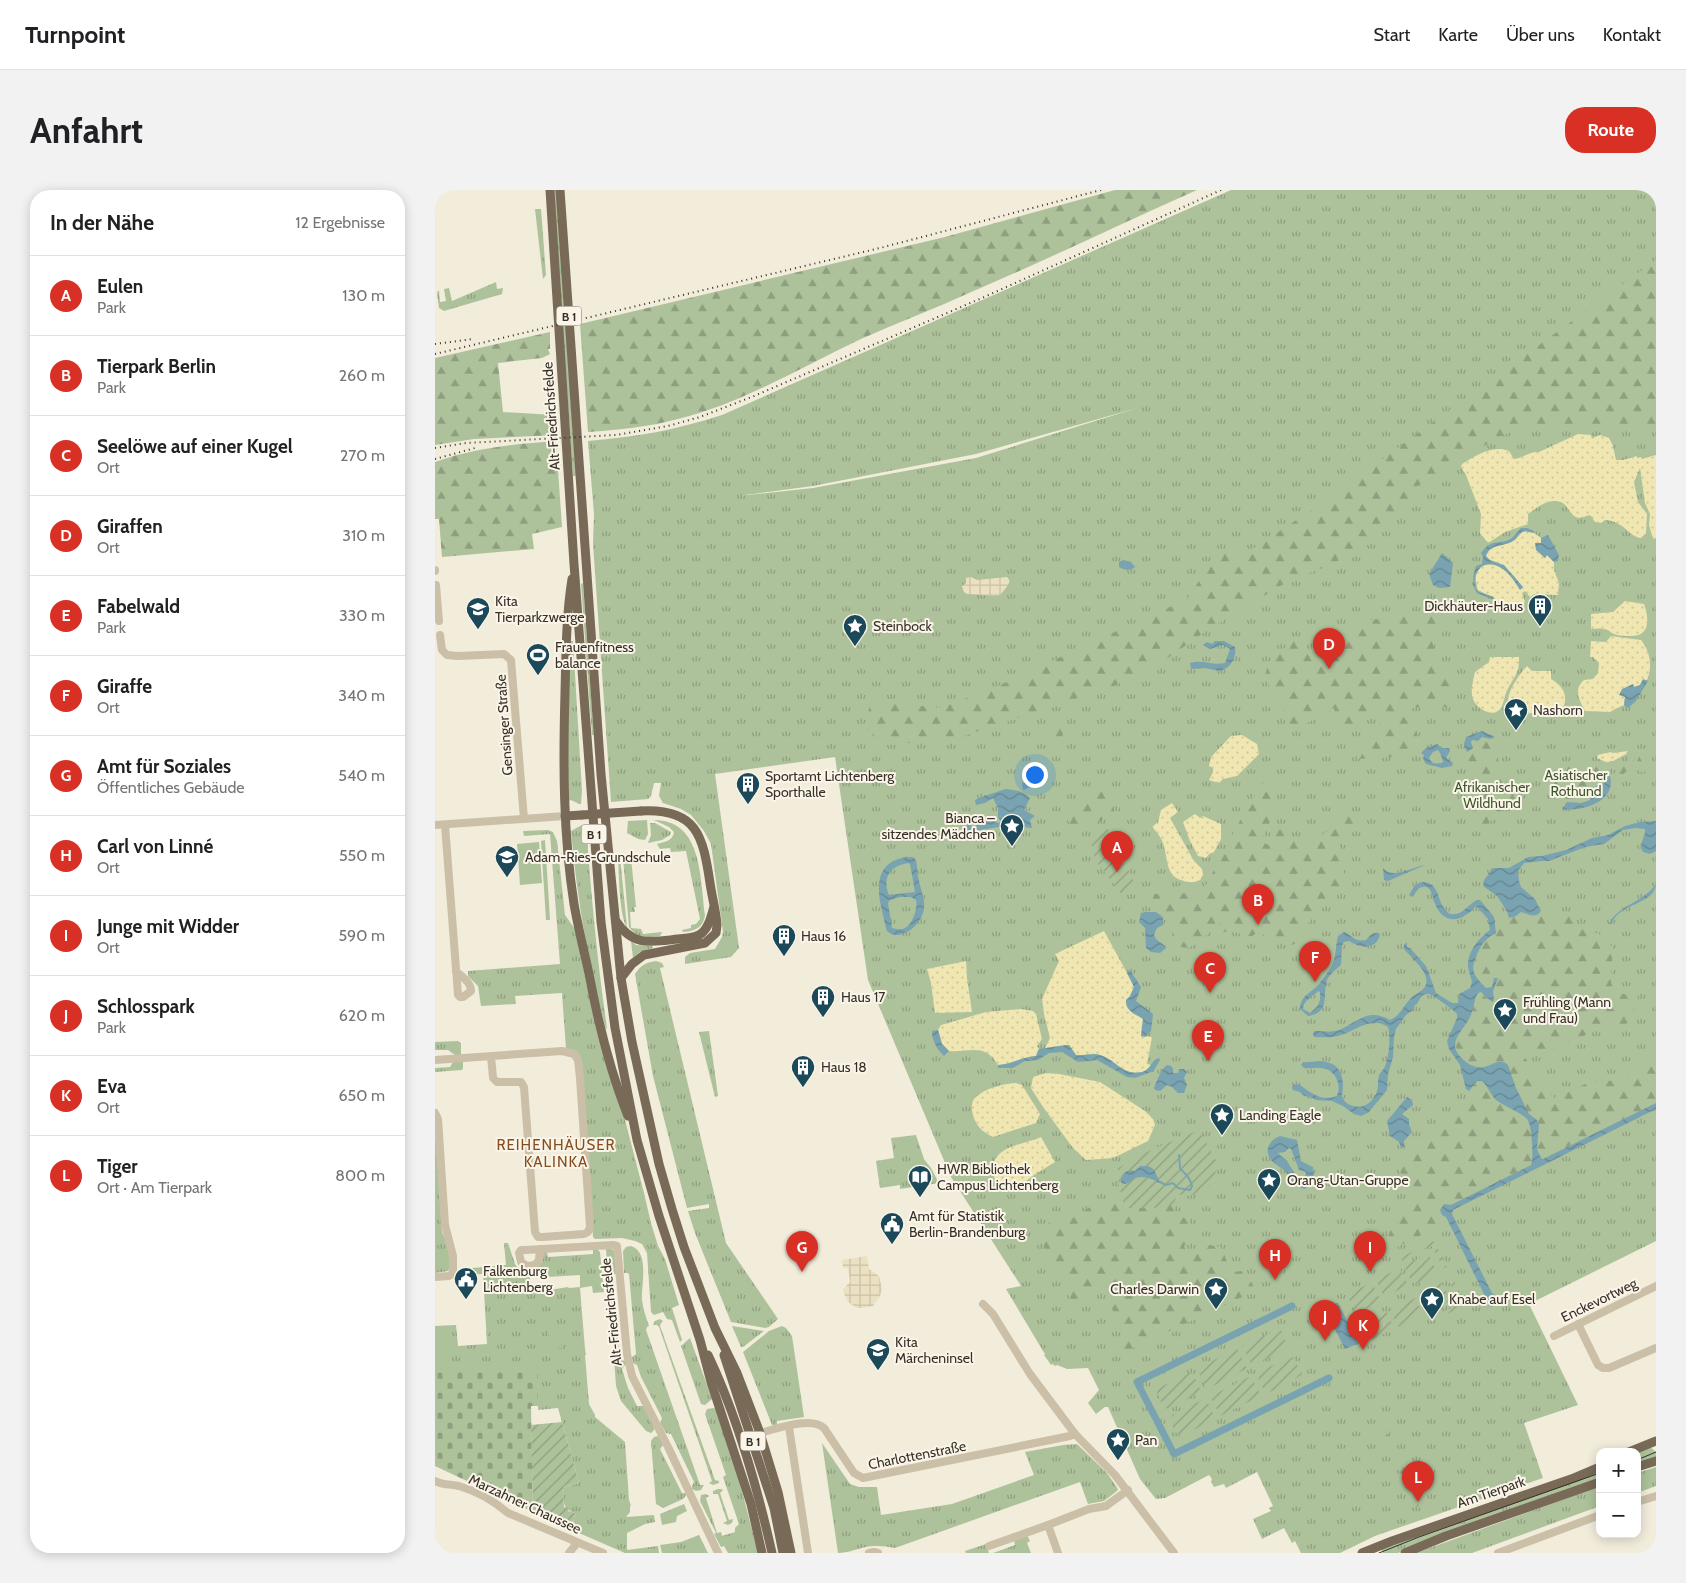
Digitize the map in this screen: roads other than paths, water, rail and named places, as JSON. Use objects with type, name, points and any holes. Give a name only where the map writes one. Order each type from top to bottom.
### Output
[{"type":"main road","name":"Alt-Friedrichsfelde","points":[[560,190],[601,764],[614,919]]},
{"type":"main road","name":"Alt-Friedrichsfelde","points":[[549,191],[574,564],[601,922],[615,1028],[637,1140]]},
{"type":"main road","points":[[574,564],[569,596],[564,723],[565,816],[574,903],[595,1007],[621,1097],[637,1140]]},
{"type":"main road","points":[[565,816],[649,810],[669,812],[691,825],[699,835],[705,852],[717,925],[716,934],[710,940],[701,944],[644,955],[632,964],[621,978]]},
{"type":"main road","points":[[614,919],[620,927],[639,940],[648,943],[659,942],[697,937],[703,933],[709,923],[714,907]]},
{"type":"main road","name":"B 1","points":[[614,919],[621,978],[632,1042],[659,1164],[684,1247],[717,1332],[773,1508],[783,1553]]},
{"type":"main road","name":"B 1","points":[[637,1140],[659,1216],[700,1340],[720,1380],[739,1432],[759,1496],[772,1553]]},
{"type":"main road","points":[[717,1332],[737,1372],[760,1433],[778,1492],[791,1553]]},
{"type":"main road","points":[[700,1340],[711,1382],[751,1504],[762,1553]]},
{"type":"main road","points":[[1638,1448],[1656,1440]]},
{"type":"main road","points":[[1641,1466],[1656,1461]]},
{"type":"main road","name":"Am Tierpark","points":[[1362,1553],[1392,1540],[1574,1478],[1596,1469]]},
{"type":"main road","name":"Am Tierpark","points":[[1405,1553],[1446,1536],[1596,1483]]},
{"type":"street","points":[[436,585],[439,622]]},
{"type":"street","name":"Gensinger Straße","points":[[440,634],[442,650],[447,656],[504,654],[511,660],[524,819]]},
{"type":"street","points":[[435,825],[565,816]]},
{"type":"street","points":[[445,824],[456,972]]},
{"type":"street","points":[[435,1060],[474,1057],[566,1051],[574,1054],[578,1060],[590,1227],[588,1232],[584,1234],[538,1237],[535,1232],[524,1086],[521,1082],[497,1082],[493,1078],[491,1056]]},
{"type":"street","points":[[435,1113],[438,1119],[445,1225],[453,1259],[453,1273],[449,1276],[435,1277]]},
{"type":"street","name":"Alt-Friedrichsfelde","points":[[539,1249],[617,1246],[627,1354],[632,1376],[669,1448],[717,1553]]},
{"type":"street","name":"Enckevortweg","points":[[1554,1336],[1656,1286]]},
{"type":"street","points":[[983,1304],[993,1314],[1030,1374],[1075,1434],[1128,1490],[1174,1553]]},
{"type":"street","points":[[1578,1324],[1598,1365],[1603,1368],[1609,1368],[1656,1348]]},
{"type":"street","name":"Charlottenstraße","points":[[760,1433],[811,1422],[822,1426],[854,1473],[863,1478],[1075,1434]]},
{"type":"street","points":[[789,1427],[808,1553]]},
{"type":"street","name":"Marzahner Chaussee","points":[[435,1481],[442,1485],[458,1486],[496,1502],[508,1513],[603,1553]]},
{"type":"street","points":[[989,1546],[1089,1509],[1106,1506],[1128,1490]]},
{"type":"street","points":[[1641,1501],[1656,1496]]},
{"type":"street","points":[[1498,1553],[1596,1516]]},
{"type":"street","points":[[1048,1525],[1058,1553]]},
{"type":"street","points":[[569,1553],[577,1543]]},
{"type":"street","points":[[869,1553],[878,1553]]},
{"type":"water","points":[[1521,528],[1527,528],[1534,531],[1534,533],[1522,532],[1513,541],[1491,549],[1486,556],[1491,561],[1504,565],[1523,587],[1520,590],[1511,576],[1503,569],[1488,564],[1482,566],[1475,576],[1476,588],[1479,592],[1494,597],[1492,599],[1477,593],[1473,577],[1476,566],[1482,564],[1483,557],[1481,553],[1493,543],[1512,538]]},
{"type":"water","points":[[1548,535],[1559,555],[1558,561],[1554,562],[1547,555],[1545,558],[1536,550],[1535,543],[1541,543],[1541,538]]},
{"type":"water","points":[[1442,553],[1453,563],[1450,587],[1439,588],[1433,585],[1429,574]]},
{"type":"water","points":[[1123,560],[1131,562],[1135,567],[1127,570],[1119,567],[1119,562]]},
{"type":"water","points":[[1215,641],[1224,641],[1235,647],[1235,655],[1230,665],[1220,671],[1205,668],[1191,669],[1190,663],[1195,662],[1225,663],[1230,649],[1223,645],[1210,649],[1203,645],[1207,642],[1212,644]]},
{"type":"water","points":[[1643,679],[1648,681],[1636,701],[1628,708],[1624,705],[1625,697],[1619,695],[1622,689],[1633,684],[1634,687],[1640,685]]},
{"type":"water","points":[[1482,731],[1495,737],[1491,739],[1482,737],[1478,741],[1472,740],[1473,748],[1467,752],[1464,744],[1466,737]]},
{"type":"water","points":[[1437,744],[1443,748],[1449,748],[1450,751],[1446,758],[1453,763],[1452,766],[1442,768],[1426,764],[1423,759],[1424,755],[1421,753],[1426,748]],"holes":[[[1438,750],[1442,763],[1433,762],[1429,758],[1433,752]]]},
{"type":"water","points":[[1610,776],[1611,785],[1603,799],[1579,809],[1562,809],[1567,802],[1581,803],[1590,800],[1597,785],[1605,783],[1603,778]]},
{"type":"water","points":[[1033,779],[1036,780],[1036,785],[1023,790],[1022,784]]},
{"type":"water","points":[[1005,789],[1022,792],[1030,798],[1024,810],[1035,816],[1030,820],[1032,828],[1023,827],[1022,829],[1010,831],[999,827],[974,831],[971,833],[971,836],[964,839],[962,837],[968,822],[971,823],[971,826],[975,826],[988,817],[998,823],[1001,822],[998,817],[998,808],[993,798],[985,803],[976,805],[975,800]]},
{"type":"water","points":[[1656,821],[1656,851],[1650,854],[1643,852],[1642,849],[1645,829],[1636,828],[1623,830],[1604,844],[1585,847],[1549,861],[1524,863],[1518,871],[1519,881],[1521,887],[1535,899],[1541,911],[1537,915],[1521,912],[1509,918],[1507,911],[1497,896],[1483,886],[1484,880],[1493,868],[1509,868],[1528,857],[1542,856],[1566,850],[1592,838],[1608,835],[1625,826],[1640,822]]},
{"type":"water","points":[[907,857],[913,857],[916,860],[924,900],[923,912],[917,924],[908,931],[898,935],[893,935],[887,931],[879,896],[881,875],[886,867],[894,861]],"holes":[[[910,864],[915,892],[889,895],[886,883],[889,873],[896,867]],[[900,897],[911,897],[916,900],[916,911],[908,926],[902,929],[892,928],[888,903],[890,900]]]},
{"type":"water","points":[[1425,865],[1388,881],[1384,880],[1383,868],[1392,873],[1397,873]]},
{"type":"water","points":[[1422,882],[1428,883],[1436,889],[1442,905],[1450,914],[1465,910],[1477,900],[1480,900],[1494,917],[1496,933],[1488,938],[1479,950],[1473,970],[1486,988],[1492,987],[1494,978],[1498,978],[1493,991],[1494,1001],[1492,1002],[1481,992],[1478,993],[1471,1015],[1455,1043],[1456,1049],[1459,1055],[1470,1065],[1484,1067],[1502,1062],[1508,1065],[1516,1088],[1529,1114],[1539,1124],[1537,1149],[1541,1158],[1543,1159],[1656,1103],[1656,1109],[1453,1210],[1452,1214],[1492,1293],[1496,1296],[1497,1301],[1492,1307],[1485,1304],[1485,1296],[1446,1217],[1442,1215],[1440,1210],[1444,1204],[1451,1205],[1531,1165],[1532,1141],[1527,1119],[1496,1100],[1482,1081],[1477,1081],[1469,1091],[1466,1089],[1460,1065],[1449,1049],[1447,1041],[1457,1014],[1431,995],[1425,994],[1421,997],[1413,1010],[1406,1015],[1396,1029],[1387,1090],[1369,1112],[1361,1116],[1332,1101],[1316,1100],[1304,1096],[1292,1088],[1293,1085],[1299,1084],[1321,1097],[1332,1098],[1337,1096],[1339,1087],[1334,1074],[1326,1069],[1304,1068],[1301,1065],[1303,1062],[1319,1061],[1333,1064],[1340,1072],[1343,1083],[1342,1096],[1347,1104],[1357,1107],[1368,1104],[1374,1098],[1378,1089],[1380,1073],[1388,1058],[1388,1027],[1375,1023],[1369,1024],[1332,1037],[1314,1037],[1313,1033],[1315,1031],[1330,1032],[1339,1030],[1369,1015],[1382,1016],[1390,1020],[1397,1016],[1411,998],[1424,988],[1426,983],[1424,972],[1404,949],[1404,945],[1407,942],[1407,947],[1426,966],[1436,993],[1452,1003],[1458,1003],[1459,994],[1470,988],[1472,982],[1468,960],[1475,945],[1490,930],[1488,919],[1476,906],[1460,918],[1449,919],[1439,911],[1427,887],[1420,888],[1413,897],[1409,895],[1415,885]]},
{"type":"water","points":[[1656,884],[1654,891],[1649,896],[1622,911],[1609,924],[1613,917],[1645,895]]},
{"type":"water","points":[[1156,912],[1163,917],[1163,925],[1157,928],[1154,935],[1166,948],[1160,953],[1151,952],[1146,948],[1145,928],[1139,922],[1141,913]]},
{"type":"water","points":[[1344,932],[1356,939],[1366,940],[1375,933],[1380,935],[1375,944],[1367,947],[1349,941],[1344,942],[1341,965],[1327,980],[1323,1007],[1315,1014],[1308,1016],[1300,1009],[1300,1005],[1306,995],[1319,984],[1332,966],[1338,936]],"holes":[[[1318,991],[1320,992],[1320,999],[1315,1008],[1310,1013],[1303,1009],[1306,1001]]]},
{"type":"water","points":[[1130,970],[1141,987],[1136,1001],[1153,1015],[1151,1031],[1145,1037],[1141,1036],[1143,1019],[1129,1010],[1126,1004],[1126,1000],[1134,987],[1127,973]]},
{"type":"water","points":[[938,1030],[942,1044],[949,1051],[944,1056],[937,1048],[933,1038],[932,1031]]},
{"type":"water","points":[[1069,1045],[1076,1055],[1100,1055],[1121,1068],[1135,1073],[1145,1071],[1156,1059],[1159,1058],[1160,1060],[1153,1072],[1135,1078],[1127,1077],[1097,1060],[1078,1062],[1062,1052],[1049,1053],[1038,1060],[1025,1061],[1013,1068],[998,1068],[998,1065],[1036,1056],[1039,1049]]},
{"type":"water","points":[[1167,1065],[1173,1068],[1173,1073],[1178,1073],[1179,1069],[1184,1069],[1187,1072],[1184,1078],[1187,1085],[1184,1093],[1178,1093],[1167,1085],[1160,1091],[1155,1090],[1154,1088],[1159,1076]]},
{"type":"water","points":[[1407,1097],[1412,1100],[1413,1105],[1402,1114],[1409,1119],[1412,1132],[1404,1141],[1404,1147],[1401,1148],[1399,1142],[1390,1136],[1387,1121]]},
{"type":"water","points":[[1280,1136],[1297,1140],[1301,1161],[1313,1167],[1314,1178],[1305,1189],[1295,1184],[1285,1171],[1269,1157],[1270,1143]],"holes":[[[1289,1148],[1299,1170],[1306,1172],[1305,1177],[1299,1179],[1287,1161],[1278,1153],[1285,1152]]]},
{"type":"water","points":[[1140,1166],[1152,1168],[1160,1182],[1141,1177],[1125,1184],[1121,1183],[1121,1177],[1124,1173],[1135,1171]]},
{"type":"water","points":[[1338,1303],[1358,1342],[1358,1344],[1345,1349],[1325,1310],[1325,1308]]},
{"type":"waterway","points":[[1160,1182],[1166,1185],[1173,1183],[1178,1188],[1190,1190],[1191,1182],[1180,1168],[1179,1155]]},
{"type":"waterway","points":[[1292,1306],[1137,1382],[1174,1454],[1329,1378]]},
{"type":"tram line","points":[[1641,1458],[1656,1452]]},
{"type":"tram line","points":[[1379,1553],[1596,1474]]},
{"type":"railway","points":[[435,354],[880,248],[1101,190]]},
{"type":"railway","points":[[435,448],[466,443],[616,435],[668,426],[700,417],[754,396],[982,298],[1221,190]]},
{"type":"railway","points":[[435,344],[473,339]]},
{"type":"railway","points":[[435,459],[475,448]]},
{"type":"place","name":"Dickhäuter-Haus","points":[[1540,627]]},
{"type":"place","name":"Kita Tierparkzwerge","points":[[478,630]]},
{"type":"place","name":"Steinbock","points":[[855,647]]},
{"type":"place","name":"Giraffen","points":[[1329,669]]},
{"type":"place","name":"Frauenfitness balance","points":[[538,676]]},
{"type":"place","name":"Nashorn","points":[[1516,731]]},
{"type":"place","name":"Sportamt Lichtenberg Sporthalle","points":[[748,805]]},
{"type":"place","name":"Bianca – sitzendes Mädchen","points":[[1012,847]]},
{"type":"place","name":"Eulen","points":[[1117,872]]},
{"type":"place","name":"Adam-Ries-Grundschule","points":[[507,878]]},
{"type":"place","name":"Tierpark Berlin","points":[[1258,925]]},
{"type":"place","name":"Haus 16","points":[[784,957]]},
{"type":"place","name":"Giraffe","points":[[1315,982]]},
{"type":"place","name":"Seelöwe auf einer Kugel","points":[[1210,993]]},
{"type":"place","name":"Haus 17","points":[[823,1018]]},
{"type":"place","name":"Frühling (Mann und Frau)","points":[[1505,1031]]},
{"type":"place","name":"Fabelwald","points":[[1208,1061]]},
{"type":"place","name":"Haus 18","points":[[803,1088]]},
{"type":"place","name":"Landing Eagle","points":[[1222,1136]]},
{"type":"place","name":"HWR Bibliothek Campus Lichtenberg","points":[[920,1198]]},
{"type":"place","name":"Orang-Utan-Gruppe","points":[[1269,1201]]},
{"type":"place","name":"Amt für Statistik Berlin-Brandenburg","points":[[892,1245]]},
{"type":"place","name":"Amt für Soziales","points":[[802,1272]]},
{"type":"place","name":"Junge mit Widder","points":[[1370,1272]]},
{"type":"place","name":"Carl von Linné","points":[[1275,1280]]},
{"type":"place","name":"Falkenburg Lichtenberg","points":[[466,1300]]},
{"type":"place","name":"Charles Darwin","points":[[1216,1310]]},
{"type":"place","name":"Knabe auf Esel","points":[[1432,1320]]},
{"type":"place","name":"Schlosspark","points":[[1325,1341]]},
{"type":"place","name":"Eva","points":[[1363,1350]]},
{"type":"place","name":"Kita Märcheninsel","points":[[878,1371]]},
{"type":"place","name":"Pan","points":[[1118,1461]]},
{"type":"place","name":"Tiger","points":[[1418,1502]]},
{"type":"district","name":"REIHENHÄUSER KALINKA","points":[[556,1154]]},
{"type":"park label","name":"Asiatischer Rothund","points":[[1576,784]]},
{"type":"park label","name":"Afrikanischer Wildhund","points":[[1492,796]]}]
